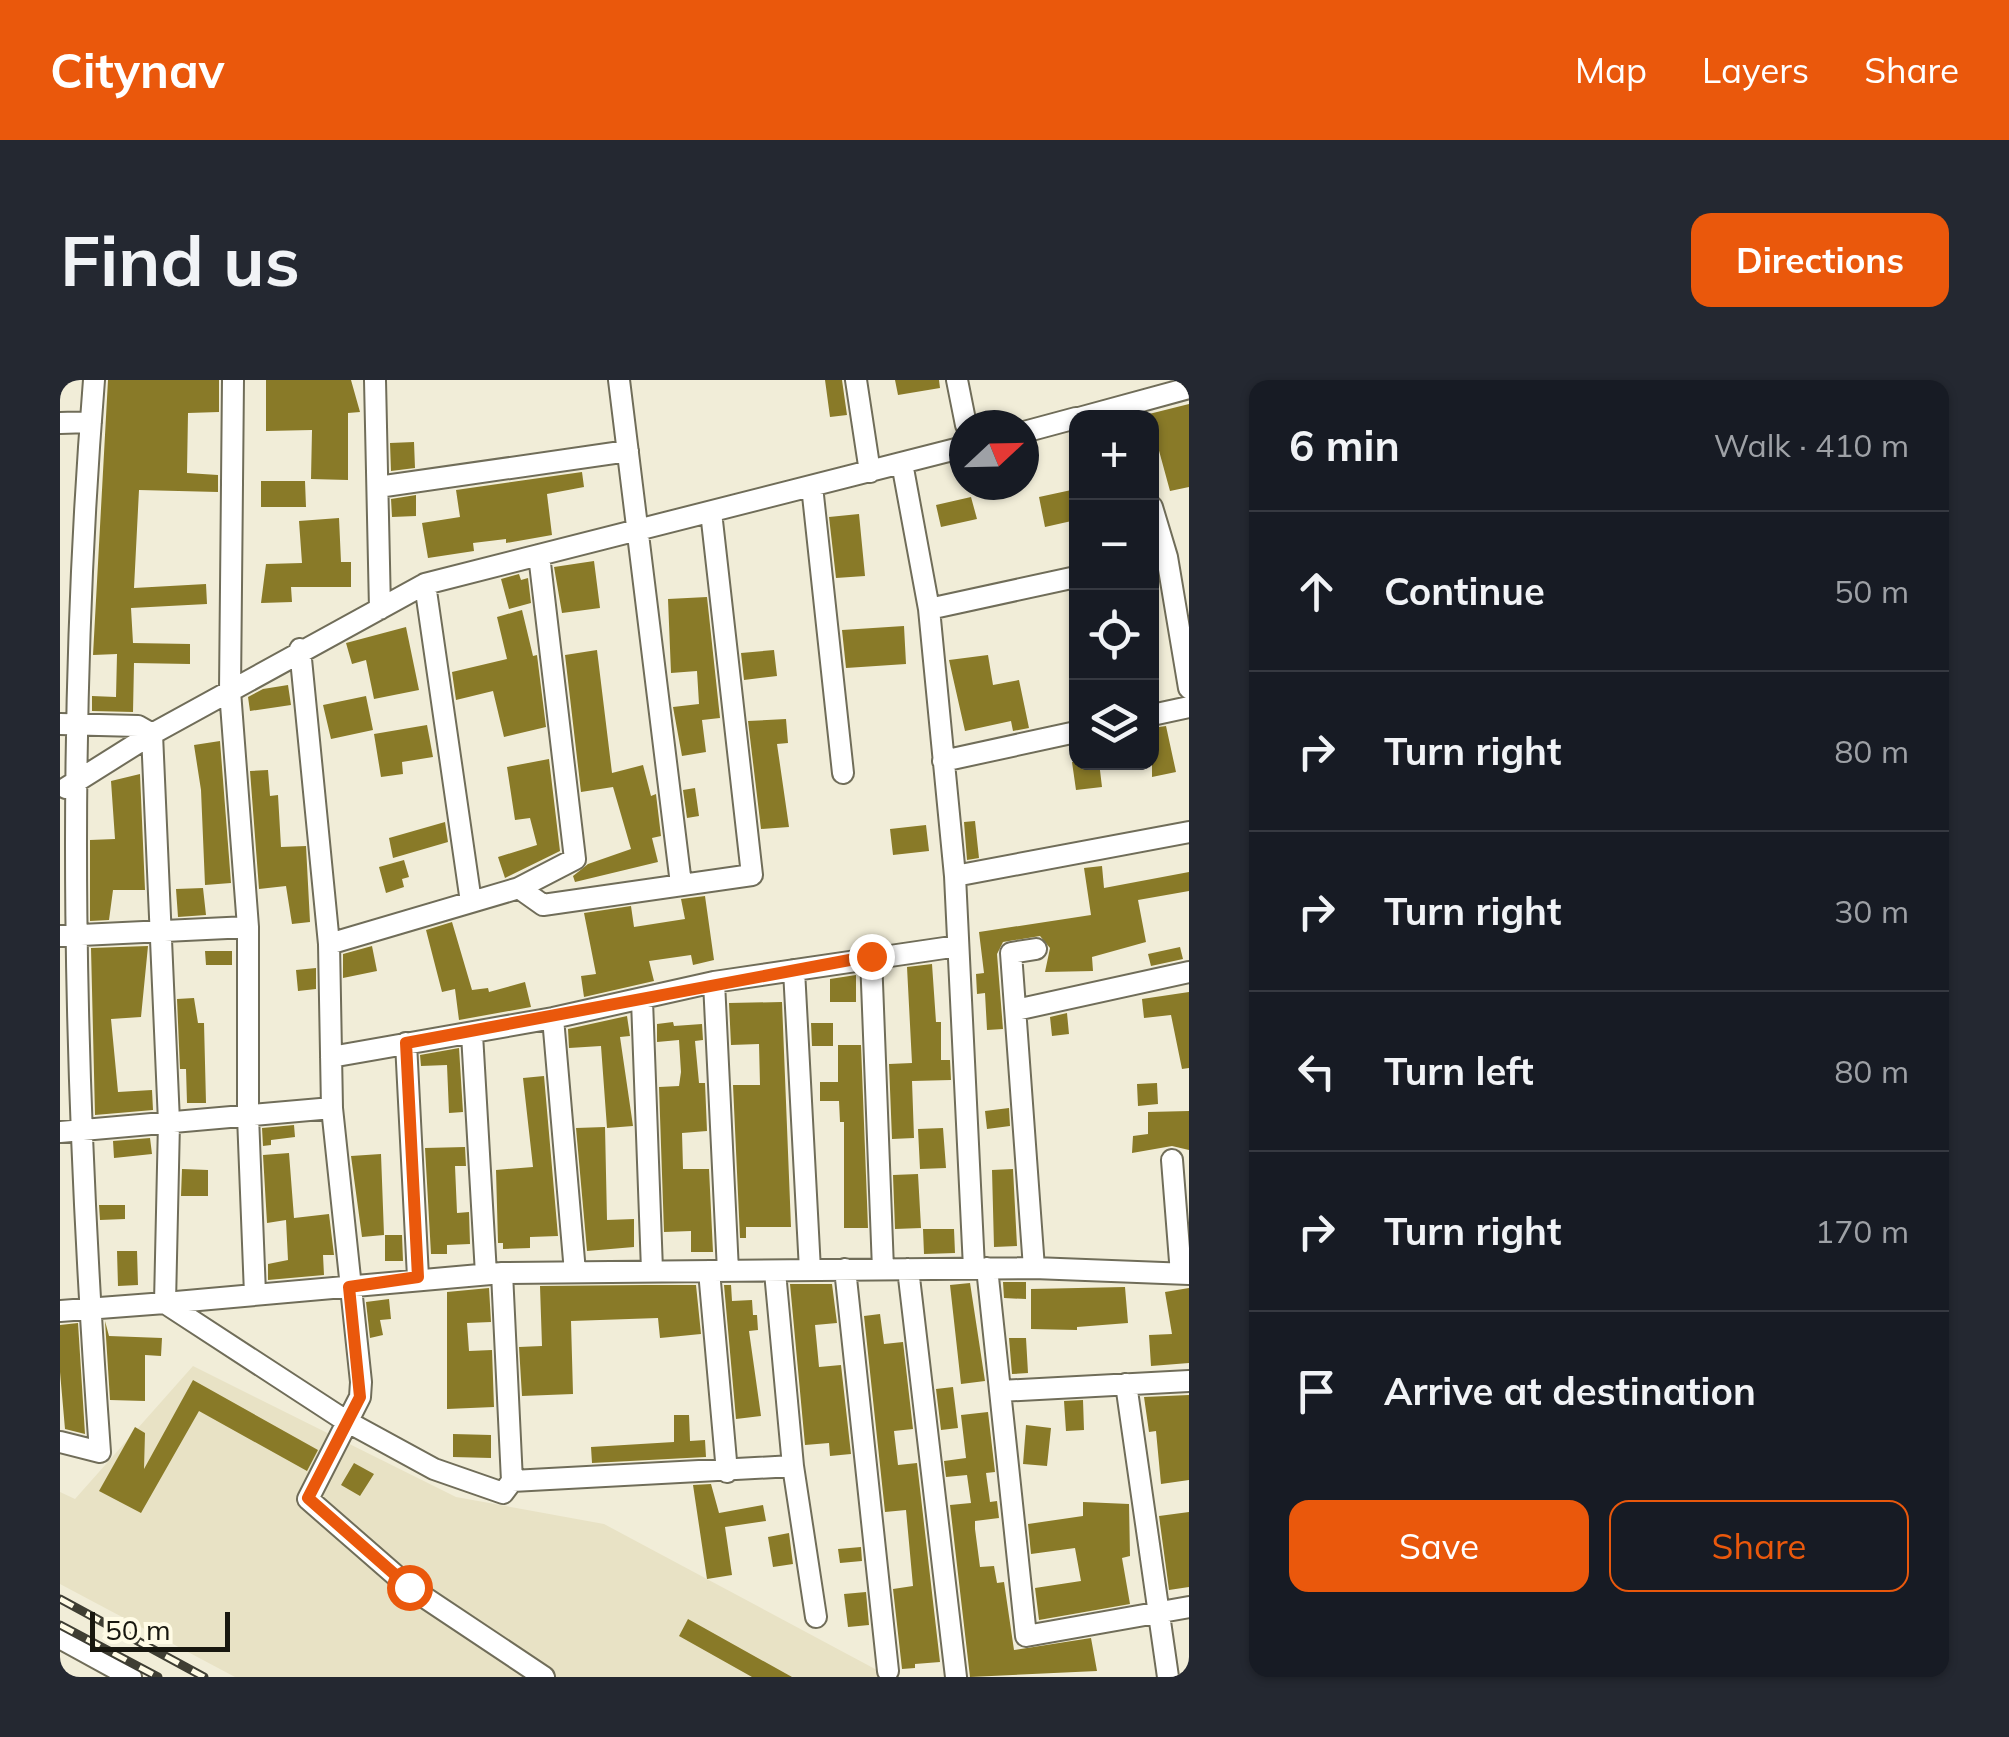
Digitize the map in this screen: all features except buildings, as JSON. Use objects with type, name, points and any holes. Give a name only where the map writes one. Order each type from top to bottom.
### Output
[{"type":"street","points":[[60,1442],[100,1452],[90,1309],[70,1131],[67,936],[67,724],[94,380]]},
{"type":"street","points":[[233,380],[230,692],[248,927],[248,1116],[254,1294]]},
{"type":"street","points":[[376,380],[380,609]]},
{"type":"street","points":[[620,380],[681,884]]},
{"type":"street","points":[[856,380],[870,472]]},
{"type":"street","points":[[957,380],[963,410]]},
{"type":"street","points":[[1128,410],[1189,388]]},
{"type":"street","points":[[1039,428],[1069,420]]},
{"type":"street","points":[[60,423],[90,422]]},
{"type":"street","points":[[378,487],[628,451]]},
{"type":"street","points":[[67,787],[152,734],[424,584],[949,451]]},
{"type":"street","points":[[902,463],[930,609],[955,876],[980,1268],[1000,1391],[1026,1636],[1189,1607]]},
{"type":"street","points":[[812,486],[843,772]]},
{"type":"street","points":[[518,888],[542,904],[752,875],[711,512]]},
{"type":"street","points":[[329,944],[518,888],[575,858],[539,555]]},
{"type":"street","points":[[1159,559],[1189,688]]},
{"type":"street","points":[[930,609],[1069,579]]},
{"type":"street","points":[[424,584],[471,902]]},
{"type":"street","points":[[300,650],[329,944],[332,1108],[362,1382],[360,1397],[308,1498],[409,1587],[544,1677]]},
{"type":"street","points":[[1159,713],[1189,707]]},
{"type":"street","points":[[67,724],[138,726],[152,734]]},
{"type":"street","points":[[152,734],[170,1122],[165,1303]]},
{"type":"street","points":[[943,762],[1069,734]]},
{"type":"street","points":[[955,876],[1189,832]]},
{"type":"street","points":[[67,936],[248,927]]},
{"type":"street","points":[[331,1057],[472,1034],[714,982],[958,946]]},
{"type":"street","points":[[1034,1268],[1011,952],[1036,949]]},
{"type":"street","points":[[871,956],[883,1269]]},
{"type":"street","points":[[794,970],[810,1270]]},
{"type":"street","points":[[1016,1010],[1189,972]]},
{"type":"street","points":[[714,982],[718,1271],[727,1472]]},
{"type":"street","points":[[642,1000],[652,1270]]},
{"type":"street","points":[[552,1018],[575,1272]]},
{"type":"street","points":[[165,1303],[346,1420],[434,1470],[503,1492],[512,1481],[472,1034]]},
{"type":"street","points":[[406,1043],[418,1277]]},
{"type":"street","points":[[70,1131],[332,1108]]},
{"type":"street","points":[[60,1311],[349,1287],[418,1277],[494,1274],[846,1268],[1034,1268],[1185,1274],[1172,1160]]},
{"type":"street","points":[[846,1268],[888,1671]]},
{"type":"street","points":[[908,1269],[956,1677]]},
{"type":"street","points":[[774,1272],[793,1466],[816,1618]]},
{"type":"street","points":[[1000,1391],[1189,1382]]},
{"type":"street","points":[[1126,1384],[1168,1677]]},
{"type":"street","points":[[512,1481],[793,1466]]},
{"type":"street","points":[[60,1638],[131,1677]]},
{"type":"shaded area","points":[[193,1366],[456,1497],[604,1524],[890,1677],[235,1677],[60,1584],[60,1492],[75,1499]]},
{"type":"railway","points":[[60,1599],[204,1677]]},
{"type":"railway","points":[[60,1625],[158,1677]]},
{"type":"route","points":[[409,1587],[308,1498],[360,1397],[362,1382],[349,1287],[418,1277],[406,1043],[472,1034],[714,982],[871,956]]}]
